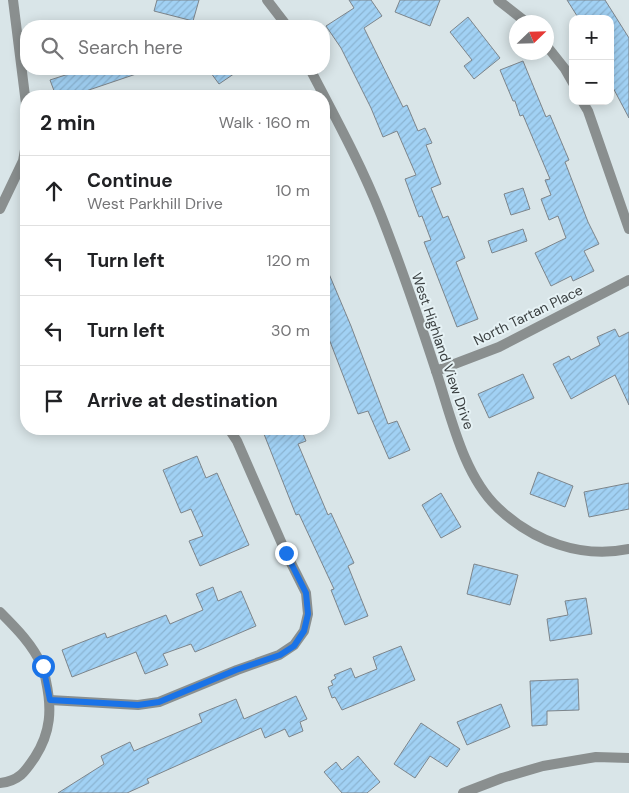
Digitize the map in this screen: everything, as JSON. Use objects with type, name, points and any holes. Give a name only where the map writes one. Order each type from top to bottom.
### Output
[{"type":"street","points":[[13,0],[20,56]]},
{"type":"street","points":[[267,0],[282,20]]},
{"type":"street","points":[[498,0],[517,15]]},
{"type":"street","points":[[554,55],[569,76]]},
{"type":"street","points":[[22,75],[24,90]]},
{"type":"street","name":"West Highland View Drive","points":[[313,75],[321,90]]},
{"type":"street","points":[[584,105],[629,229]]},
{"type":"street","name":"West Highland View Drive","points":[[330,107],[354,152],[381,214],[460,443],[474,477],[497,507],[528,531],[556,545],[588,552],[615,552],[629,549]]},
{"type":"street","points":[[0,209],[20,167]]},
{"type":"street","name":"North Tartan Place","points":[[436,371],[499,347],[629,280]]},
{"type":"street","points":[[50,700],[138,705],[159,702],[236,670],[280,655],[294,646],[304,631],[308,614],[306,593],[286,553],[238,441],[234,435]]},
{"type":"street","points":[[0,612],[21,633],[43,666],[50,700],[48,731],[38,753],[24,774],[10,782],[0,783]]},
{"type":"street","points":[[463,793],[502,778],[543,766],[596,757],[629,758]]},
{"type":"building","points":[[157,0],[199,0],[193,20],[154,11]]},
{"type":"building","points":[[349,0],[371,0],[382,16],[364,28],[403,107],[407,105],[418,131],[425,128],[432,143],[426,145],[441,184],[431,188],[443,218],[448,216],[465,258],[456,262],[478,319],[457,327],[424,242],[431,240],[422,216],[419,217],[405,179],[416,175],[397,131],[383,137],[371,108],[341,48],[330,32],[330,23],[354,8]]},
{"type":"building","points":[[400,0],[440,0],[430,26],[395,12]]},
{"type":"building","points":[[567,0],[605,0],[629,38],[629,118],[614,90],[614,15],[576,15]]},
{"type":"building","points":[[468,17],[500,58],[474,79],[464,66],[472,60],[450,32]]},
{"type":"building","points":[[523,61],[546,117],[550,115],[569,160],[565,162],[588,222],[599,244],[584,251],[594,271],[573,281],[571,276],[551,286],[535,253],[566,238],[558,216],[549,220],[541,199],[551,195],[545,180],[550,179],[523,115],[520,116],[500,70]]},
{"type":"building","points":[[65,75],[133,75],[89,90],[54,90],[50,80]]},
{"type":"building","points":[[212,75],[232,75],[219,84]]},
{"type":"building","points":[[523,188],[530,209],[511,215],[504,194]]},
{"type":"building","points":[[523,229],[527,241],[492,253],[488,241]]},
{"type":"building","points":[[330,276],[388,424],[397,421],[410,450],[389,459],[368,411],[358,414],[330,342]]},
{"type":"building","points":[[615,329],[619,337],[629,332],[629,405],[615,375],[571,399],[553,364],[569,356],[571,360],[600,345],[597,337]]},
{"type":"building","points":[[523,374],[534,398],[489,418],[478,394]]},
{"type":"building","points":[[264,435],[304,435],[306,441],[298,444],[328,515],[331,513],[354,563],[348,566],[368,616],[345,625],[331,590],[334,589],[299,514],[296,515]]},
{"type":"building","points":[[197,456],[206,478],[217,473],[249,545],[200,566],[189,541],[203,536],[191,509],[181,513],[163,470]]},
{"type":"building","points":[[538,472],[573,486],[565,507],[530,494]]},
{"type":"building","points":[[629,483],[629,509],[589,517],[584,492]]},
{"type":"building","points":[[441,493],[461,527],[441,538],[422,505]]},
{"type":"building","points":[[474,564],[518,575],[510,605],[467,594]]},
{"type":"building","points":[[213,587],[218,601],[241,591],[256,626],[195,652],[191,644],[163,654],[168,665],[145,674],[136,652],[72,677],[62,650],[105,633],[107,638],[166,615],[170,624],[203,610],[196,594]]},
{"type":"building","points":[[586,598],[592,634],[550,641],[547,619],[568,615],[565,601]]},
{"type":"building","points":[[401,646],[415,680],[342,710],[335,697],[332,698],[328,687],[333,685],[331,681],[336,678],[334,675],[351,668],[355,678],[377,669],[373,657]]},
{"type":"building","points":[[578,679],[579,710],[547,711],[547,725],[532,726],[530,681]]},
{"type":"building","points":[[296,696],[307,719],[300,722],[303,731],[289,737],[285,729],[265,738],[261,728],[147,779],[149,783],[127,793],[58,793],[104,764],[101,756],[130,742],[134,751],[202,722],[199,714],[236,699],[244,719]]},
{"type":"building","points":[[501,704],[510,727],[467,745],[457,722]]},
{"type":"building","points":[[421,723],[460,749],[447,767],[430,756],[415,778],[394,764]]},
{"type":"building","points":[[358,756],[380,782],[367,793],[342,793],[324,772],[336,762],[342,770]]},
{"type":"route","points":[[43,666],[50,700],[138,705],[159,702],[236,670],[280,655],[294,646],[304,631],[308,614],[306,593],[286,553]]}]
